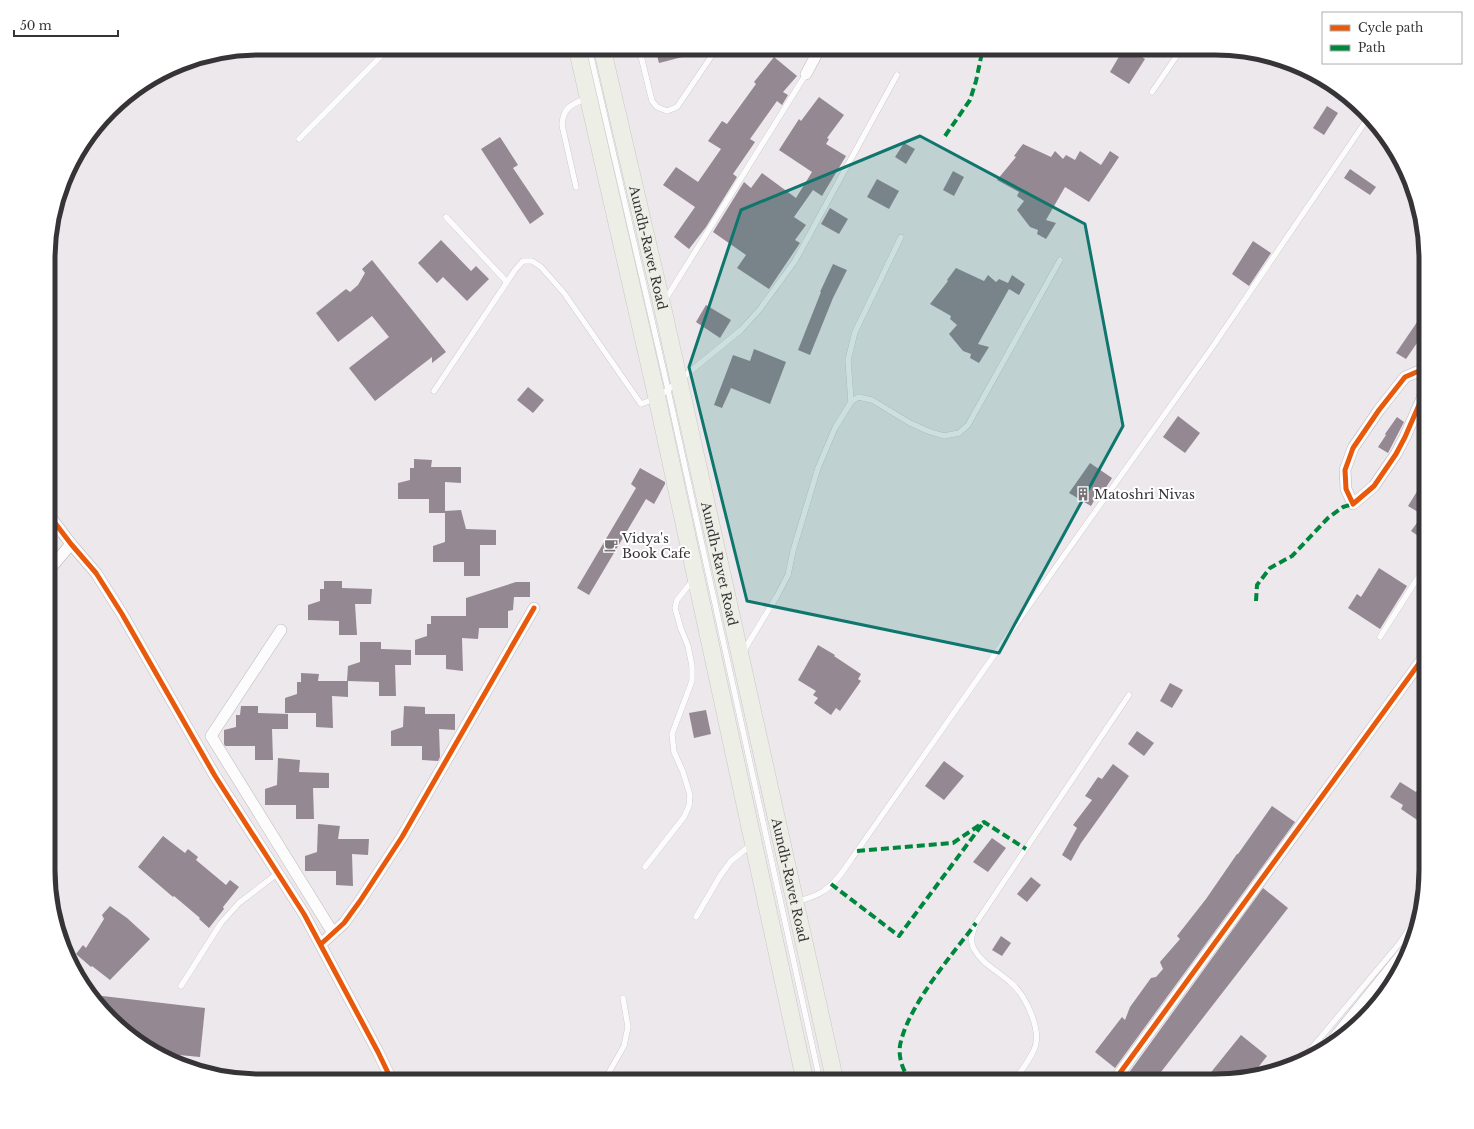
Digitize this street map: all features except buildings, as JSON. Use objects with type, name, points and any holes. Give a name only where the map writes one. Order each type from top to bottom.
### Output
[{"type":"main road","name":"Aundh-Ravet Road","points":[[579,55],[667,390],[740,657],[832,1074]]},
{"type":"main road","name":"Aundh-Ravet Road","points":[[604,55],[662,305],[667,390],[695,577],[803,1074]]},
{"type":"street","points":[[806,74],[816,55]]},
{"type":"street","points":[[1419,371],[1405,377],[1379,410],[1353,448],[1345,470],[1346,489],[1353,504],[1374,486],[1396,454],[1419,405]]},
{"type":"street","points":[[55,523],[71,544],[96,572],[122,614],[215,776],[304,914],[388,1074]]},
{"type":"street","points":[[55,563],[71,544]]},
{"type":"street","points":[[321,944],[344,923],[402,837],[534,608]]},
{"type":"street","points":[[281,630],[211,736],[333,933]]},
{"type":"street","points":[[1119,1074],[1419,664]]},
{"type":"street","points":[[1341,1030],[1398,959]]},
{"type":"lane","points":[[299,139],[382,55]]},
{"type":"lane","points":[[591,55],[667,390],[818,1074]]},
{"type":"lane","points":[[641,55],[652,100],[657,108],[666,111],[677,107],[712,55]]},
{"type":"lane","points":[[1152,92],[1177,55]]},
{"type":"lane","points":[[662,305],[806,74]]},
{"type":"lane","points":[[434,391],[507,282],[523,261],[532,261],[541,266],[564,293],[641,404],[667,390],[741,330],[760,309],[796,260],[897,75]]},
{"type":"lane","points":[[576,187],[562,125],[562,117],[565,110],[572,104],[589,97]]},
{"type":"lane","points":[[795,903],[824,891],[838,877],[857,852],[1058,564],[1211,349],[1366,122]]},
{"type":"lane","points":[[446,217],[507,282]]},
{"type":"lane","points":[[850,402],[848,360],[854,332],[901,237]]},
{"type":"lane","points":[[740,657],[788,575],[792,551],[818,468],[835,428],[850,402],[858,397],[872,400],[910,423],[928,431],[944,436],[958,433],[968,425],[1060,260]]},
{"type":"lane","points":[[1380,637],[1419,576]]},
{"type":"lane","points":[[645,867],[684,817],[689,806],[690,795],[683,772],[674,752],[672,734],[692,681],[692,666],[688,646],[675,608],[677,600],[682,592],[695,577]]},
{"type":"lane","points":[[1019,1074],[1035,1049],[1037,1037],[1033,1021],[1022,994],[1010,982],[985,962],[973,948],[972,935],[976,923],[1129,695]]},
{"type":"lane","points":[[696,917],[720,876],[731,861],[753,843]]},
{"type":"lane","points":[[181,986],[221,923],[239,903],[278,873]]},
{"type":"lane","points":[[1309,1051],[1398,944],[1411,925]]},
{"type":"lane","points":[[608,1074],[624,1046],[628,1027],[623,998]]},
{"type":"highlighted area","points":[[920,136],[1085,224],[1123,426],[999,653],[747,601],[689,367],[741,210]]},
{"type":"marked path","points":[[945,136],[970,100],[982,55]]},
{"type":"marked path","points":[[1256,601],[1257,585],[1270,568],[1292,556],[1328,518],[1343,507],[1353,504]]},
{"type":"marked path","points":[[857,851],[953,843],[984,822],[1026,849]]},
{"type":"marked path","points":[[831,884],[899,936],[984,822]]},
{"type":"marked path","points":[[906,1074],[900,1057],[900,1046],[906,1026],[933,979],[976,923]]},
{"type":"cycle path","points":[[1419,371],[1405,377],[1379,410],[1353,448],[1345,470],[1346,489],[1353,504],[1374,486],[1396,454],[1419,405]]},
{"type":"cycle path","points":[[55,523],[96,573],[122,614],[215,776],[304,914],[389,1074]]},
{"type":"cycle path","points":[[321,944],[344,923],[402,837],[534,608]]},
{"type":"cycle path","points":[[1119,1074],[1419,664]]},
{"type":"place","name":"Matoshri Nivas","points":[[1083,494]]},
{"type":"place","name":"Vidya's Book Cafe","points":[[611,545]]}]
